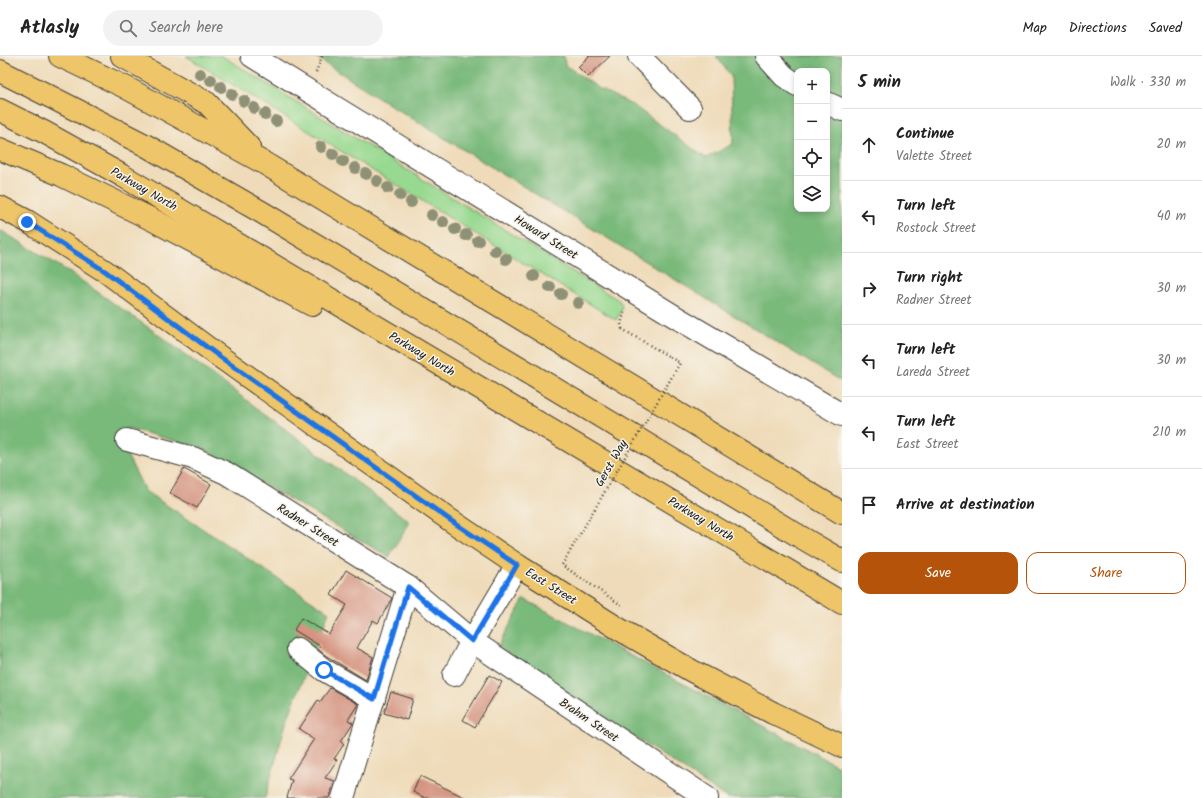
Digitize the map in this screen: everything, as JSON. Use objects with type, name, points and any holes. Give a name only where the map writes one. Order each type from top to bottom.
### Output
[{"type":"main road","points":[[60,56],[125,87],[264,163],[842,513]]},
{"type":"main road","points":[[122,56],[207,104],[264,163]]},
{"type":"main road","points":[[0,71],[145,145],[257,209],[778,524],[842,561]]},
{"type":"main road","name":"Parkway North","points":[[0,110],[44,132],[123,176],[842,603]]},
{"type":"main road","points":[[0,149],[61,175],[151,219],[592,455]]},
{"type":"main road","name":"East Street","points":[[0,207],[27,222],[105,271],[228,362],[443,515],[517,565],[620,629],[692,671],[773,713],[842,746]]},
{"type":"street","name":"Howard Street","points":[[252,56],[667,312],[842,415]]},
{"type":"street","points":[[639,56],[690,108]]},
{"type":"street","points":[[766,56],[784,76],[794,83]]},
{"type":"street","points":[[829,104],[842,110]]},
{"type":"street","name":"Radner Street","points":[[127,440],[193,458],[226,473],[408,587],[472,641]]},
{"type":"street","points":[[454,675],[472,641],[517,565]]},
{"type":"street","points":[[343,798],[408,587]]},
{"type":"street","name":"Brahm Street","points":[[472,641],[707,798]]},
{"type":"street","points":[[298,650],[324,670],[374,699]]},
{"type":"path","name":"Gerst Way","points":[[622,329],[680,363],[562,565],[624,607]]},
{"type":"green space","points":[[186,56],[222,56],[620,301],[622,308],[616,320]]},
{"type":"green space","points":[[314,56],[564,56],[565,65],[600,89],[634,106],[706,158],[733,144],[731,76],[716,56],[842,56],[842,382],[392,106]]},
{"type":"green space","points":[[0,230],[66,270],[152,330],[410,522],[389,557],[202,448],[127,428],[126,453],[145,491],[329,612],[286,723],[265,798],[0,798]]},
{"type":"green space","points":[[524,599],[842,768],[842,798],[727,798],[498,647]]},
{"type":"building","points":[[589,56],[610,56],[588,77],[578,67]]},
{"type":"building","points":[[184,469],[211,484],[197,508],[170,493]]},
{"type":"building","points":[[346,570],[392,598],[378,623],[373,620],[357,648],[373,657],[366,680],[325,655],[318,649],[320,646],[294,630],[301,618],[329,634],[347,605],[331,595]]},
{"type":"building","points":[[489,675],[502,682],[475,727],[463,720]]},
{"type":"building","points":[[330,688],[358,704],[348,720],[353,723],[341,741],[344,744],[334,759],[337,760],[325,778],[335,781],[329,798],[287,798],[292,780],[288,779],[314,739],[299,729],[318,700],[320,702]]},
{"type":"building","points":[[391,692],[413,699],[407,720],[384,713]]},
{"type":"building","points":[[420,776],[466,798],[425,798],[413,792]]},
{"type":"route","points":[[27,222],[105,271],[216,354],[450,520],[517,565],[472,641],[408,587],[374,699],[324,670]]}]
